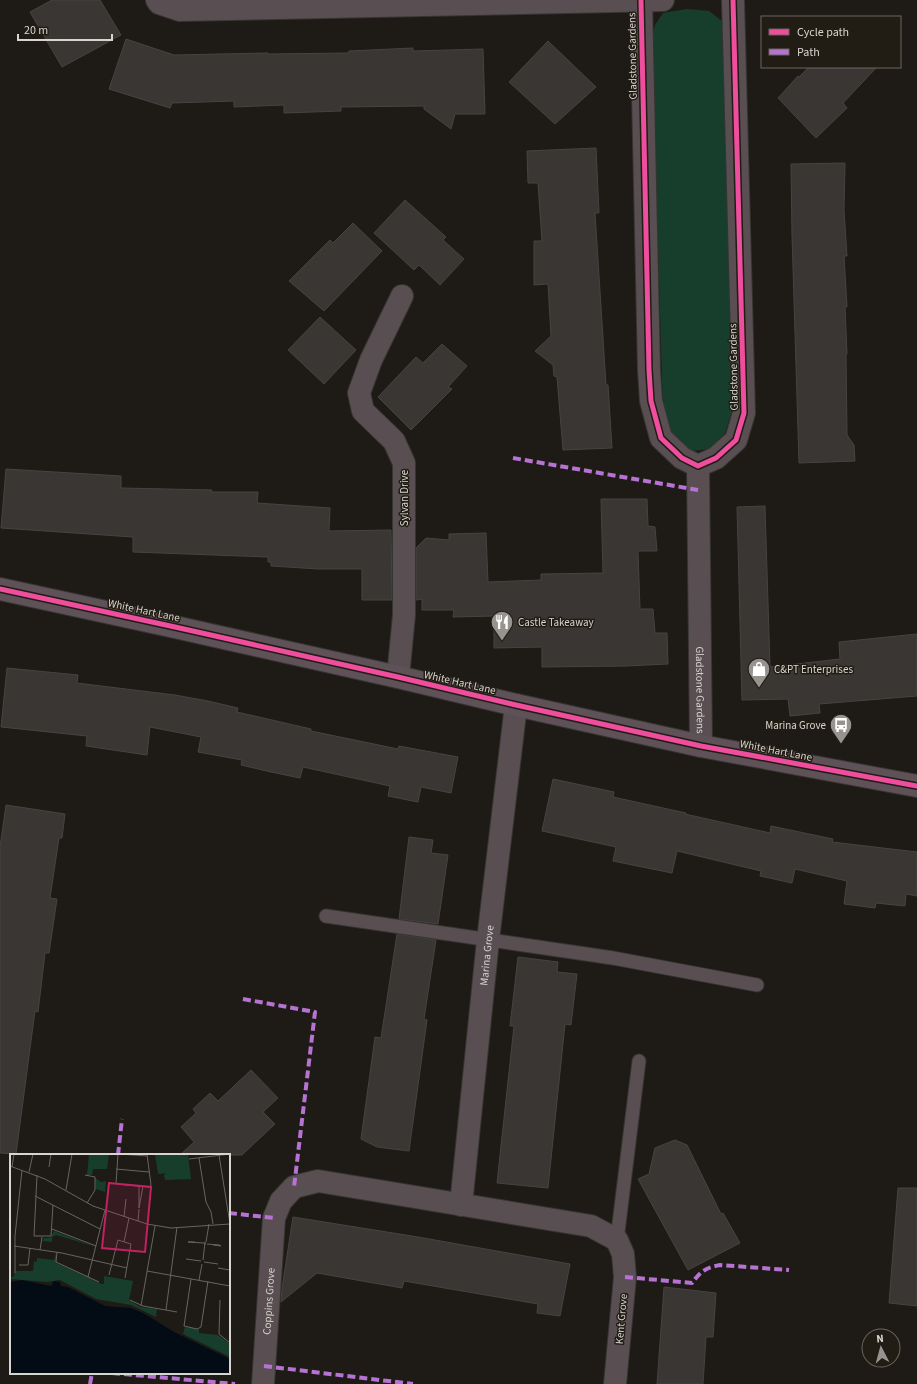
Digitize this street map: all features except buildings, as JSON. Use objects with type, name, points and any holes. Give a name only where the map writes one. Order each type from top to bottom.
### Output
[{"type":"street","points":[[157,0],[159,3],[180,10],[664,0]]},
{"type":"street","name":"Gladstone Gardens","points":[[698,466],[716,458],[736,440],[744,413],[733,0]]},
{"type":"street","name":"Gladstone Gardens","points":[[641,1],[651,402],[661,438],[682,458],[698,466]]},
{"type":"street","name":"Sylvan Drive","points":[[398,677],[404,615],[404,463],[394,440],[363,411],[359,393],[371,360],[402,296]]},
{"type":"street","name":"Gladstone Gardens","points":[[698,466],[701,746]]},
{"type":"street","name":"White Hart Lane","points":[[0,589],[701,746],[917,786]]},
{"type":"street","name":"Marina Grove","points":[[461,1205],[488,940],[516,705]]},
{"type":"street","name":"Coppins Grove","points":[[262,1384],[274,1218],[281,1201],[294,1187],[318,1181],[337,1183],[461,1205]]},
{"type":"street","points":[[461,1205],[591,1226],[620,1247]]},
{"type":"street","name":"Kent Grove","points":[[615,1384],[625,1277],[620,1247]]},
{"type":"lane","points":[[326,916],[613,958],[757,985]]},
{"type":"lane","points":[[620,1247],[639,1061]]},
{"type":"green space","points":[[687,9],[709,11],[723,22],[732,412],[725,433],[710,449],[692,451],[672,435],[663,413],[652,39],[655,25],[663,13]]},
{"type":"marked path","points":[[513,458],[698,490]]},
{"type":"marked path","points":[[243,999],[315,1012],[294,1187]]},
{"type":"marked path","points":[[118,1154],[122,1119]]},
{"type":"marked path","points":[[230,1213],[274,1218]]},
{"type":"marked path","points":[[625,1277],[692,1283],[704,1271],[711,1267],[720,1265],[789,1270]]},
{"type":"marked path","points":[[264,1366],[413,1384]]},
{"type":"marked path","points":[[90,1384],[92,1374]]},
{"type":"marked path","points":[[123,1374],[235,1384]]},
{"type":"cycle path","points":[[641,1],[649,370],[651,401],[661,438],[682,458],[698,466],[716,458],[736,440],[744,413],[733,0]]},
{"type":"cycle path","points":[[0,589],[701,746],[917,786]]},
{"type":"place","name":"Castle Takeaway","points":[[502,642]]},
{"type":"place","name":"C&PT Enterprises","points":[[759,688]]},
{"type":"place","name":"Marina Grove","points":[[841,744]]}]
